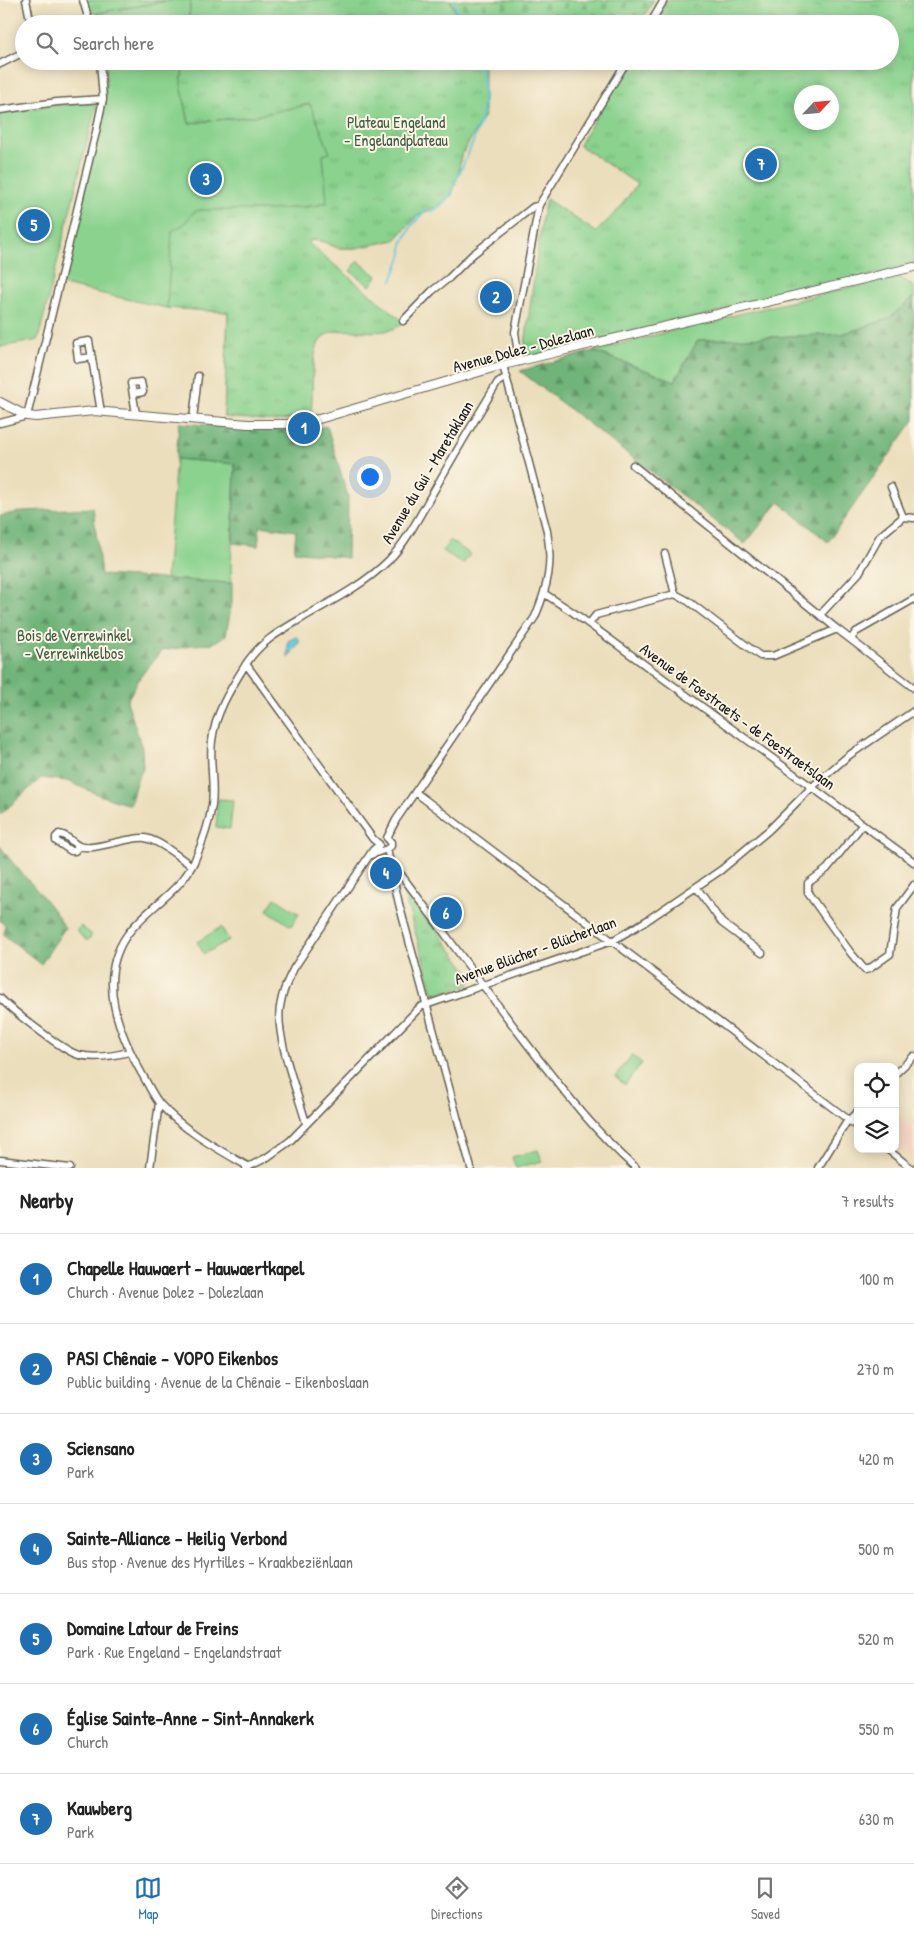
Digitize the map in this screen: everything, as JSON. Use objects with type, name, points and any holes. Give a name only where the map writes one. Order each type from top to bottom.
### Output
[{"type":"street","points":[[26,0],[28,15]]},
{"type":"street","points":[[83,0],[87,15]]},
{"type":"street","points":[[655,15],[664,0]]},
{"type":"street","points":[[0,64],[15,56]]},
{"type":"street","points":[[0,402],[27,416],[96,132],[102,100],[100,70]]},
{"type":"street","points":[[520,362],[515,332],[539,205],[622,70]]},
{"type":"street","points":[[0,110],[57,102],[102,100]]},
{"type":"street","points":[[403,322],[432,291],[449,278],[472,255],[533,207],[539,205]]},
{"type":"street","name":"Avenue Dolez - Dolezlaan","points":[[0,423],[27,416],[36,417],[101,411],[272,425],[298,423],[339,414],[503,366],[914,267]]},
{"type":"street","points":[[92,357],[101,411]]},
{"type":"street","points":[[306,1123],[282,1042],[279,1009],[284,987],[294,968],[371,855],[383,844],[396,820],[535,617],[545,594],[550,565],[547,531],[503,366]]},
{"type":"street","points":[[193,419],[198,376]]},
{"type":"street","name":"Avenue du Gui - Maretaklaan","points":[[248,1168],[209,1144],[180,1123],[159,1103],[129,1052],[112,1004],[112,974],[118,952],[126,935],[183,880],[192,866],[204,839],[212,804],[212,741],[220,709],[246,664],[257,648],[278,631],[353,588],[373,574],[390,558],[409,532],[498,382],[506,377]]},
{"type":"street","points":[[133,394],[136,414]]},
{"type":"street","points":[[633,465],[837,629],[914,688]]},
{"type":"street","points":[[891,487],[903,517]]},
{"type":"street","points":[[820,614],[859,573],[880,536],[903,517],[914,518]]},
{"type":"street","points":[[665,554],[675,594]]},
{"type":"street","name":"Avenue de Foestraets - de Foestraetslaan","points":[[545,594],[589,624],[914,862]]},
{"type":"street","points":[[589,624],[596,615],[675,594],[688,600],[760,656],[773,656],[837,629]]},
{"type":"street","points":[[851,639],[856,632],[914,599]]},
{"type":"street","points":[[246,664],[371,833],[373,839],[383,844],[471,1168]]},
{"type":"street","name":"Avenue Blücher - Blücherlaan","points":[[248,1168],[290,1141],[420,1007],[612,941],[646,922],[697,888],[746,850],[812,787],[866,742],[914,711]]},
{"type":"street","points":[[415,792],[854,1124]]},
{"type":"street","points":[[863,824],[827,869],[808,883],[807,887],[808,894],[865,970],[890,954],[897,908],[914,885]]},
{"type":"street","points":[[79,846],[95,846],[143,838],[154,841],[192,866]]},
{"type":"street","points":[[389,863],[393,864],[482,986],[587,1119],[636,1168]]},
{"type":"street","points":[[697,888],[722,923],[762,953]]},
{"type":"street","points":[[0,998],[19,1014],[78,1055],[98,1057],[129,1052]]},
{"type":"street","points":[[899,1070],[914,1056]]},
{"type":"street","points":[[150,1168],[159,1103]]},
{"type":"street","points":[[818,1168],[854,1115]]},
{"type":"street","points":[[892,1153],[911,1168]]},
{"type":"street","points":[[0,1160],[70,1168]]},
{"type":"shaded area","points":[[899,1116],[912,1127],[914,1125],[914,1160],[900,1149],[899,1150]]},
{"type":"green space","points":[[86,0],[173,0],[90,14]]},
{"type":"green space","points":[[173,0],[191,0],[189,15],[97,15],[97,13]]},
{"type":"green space","points":[[191,0],[450,0],[456,12],[463,15],[189,15]]},
{"type":"green space","points":[[450,0],[654,0],[645,15],[464,15],[456,12]]},
{"type":"green space","points":[[667,0],[914,0],[914,265],[523,359],[546,199],[596,232],[619,209],[637,184],[579,145],[625,70],[899,70],[899,15],[658,15]]},
{"type":"green space","points":[[107,70],[183,70],[181,84],[189,123],[254,116],[310,104],[331,153],[356,248],[338,248],[322,241],[312,240],[301,247],[224,417],[228,312],[167,308],[63,285],[102,110]]},
{"type":"green space","name":"Plateau Engeland - Engelandplateau","points":[[183,70],[484,70],[484,116],[461,156],[458,176],[452,195],[436,207],[417,216],[395,240],[356,248],[338,248],[322,241],[312,240],[308,243],[404,322],[394,329],[368,332],[342,331],[331,333],[322,339],[314,358],[311,416],[275,421],[224,417],[228,312],[167,308],[172,231],[183,225],[194,212],[200,210],[271,210],[327,203],[323,155],[330,153],[310,104],[254,116],[189,123],[181,84]]},
{"type":"green space","points":[[97,102],[38,340],[0,347],[0,114],[48,106]]},
{"type":"green space","points":[[358,261],[377,276],[370,286],[350,271]]},
{"type":"green space","points":[[898,276],[914,287],[914,297],[888,319],[842,334],[698,340],[675,381],[593,351],[706,322]]},
{"type":"green space","points":[[914,297],[914,420],[828,542],[779,502],[745,544],[520,371],[593,351],[675,381],[698,340],[842,334],[888,319]]},
{"type":"green space","points":[[179,423],[271,430],[292,429],[293,433],[327,426],[348,497],[347,558],[294,551],[296,531],[260,526],[258,546],[233,543],[235,464],[176,459]]},
{"type":"green space","points":[[176,459],[235,464],[232,583],[166,579]]},
{"type":"green space","name":"Bois de Verrewinkel - Verrewinkelbos","points":[[93,508],[101,575],[232,583],[232,603],[226,635],[212,644],[191,645],[162,650],[140,677],[127,701],[142,748],[143,769],[136,782],[130,805],[104,797],[67,781],[41,778],[0,815],[0,516],[22,511]]},
{"type":"green space","points":[[450,540],[470,554],[463,564],[443,551]]},
{"type":"green space","points":[[218,799],[233,800],[230,829],[216,827]]},
{"type":"green space","points":[[0,846],[50,906],[65,928],[41,964],[4,935],[5,925],[0,921]]},
{"type":"green space","points":[[403,885],[470,974],[472,978],[469,985],[438,994],[433,992],[402,888]]},
{"type":"green space","points":[[275,898],[299,914],[291,926],[267,910]]},
{"type":"green space","points":[[81,926],[92,935],[87,941],[76,931]]},
{"type":"green space","points":[[221,927],[229,940],[204,954],[197,942]]},
{"type":"green space","points":[[632,1055],[642,1063],[625,1085],[615,1077]]},
{"type":"green space","points":[[538,1150],[542,1161],[516,1168],[512,1157]]},
{"type":"water","points":[[296,637],[299,639],[299,643],[288,658],[288,641]]},
{"type":"waterway","points":[[454,0],[457,15]]},
{"type":"waterway","points":[[392,281],[402,254],[402,244],[412,225],[427,209],[432,212],[447,200],[471,148],[483,108],[484,95],[481,70]]},
{"type":"place","name":"Kauwberg","points":[[761,164]]},
{"type":"place","name":"Sciensano","points":[[206,179]]},
{"type":"place","name":"Domaine Latour de Freins","points":[[34,225]]},
{"type":"place","name":"PASI Chênaie - VOPO Eikenbos","points":[[496,297]]},
{"type":"place","name":"Chapelle Hauwaert - Hauwaertkapel","points":[[304,428]]},
{"type":"place","name":"Sainte-Alliance - Heilig Verbond","points":[[386,873]]},
{"type":"place","name":"Église Sainte-Anne - Sint-Annakerk","points":[[446,913]]}]
